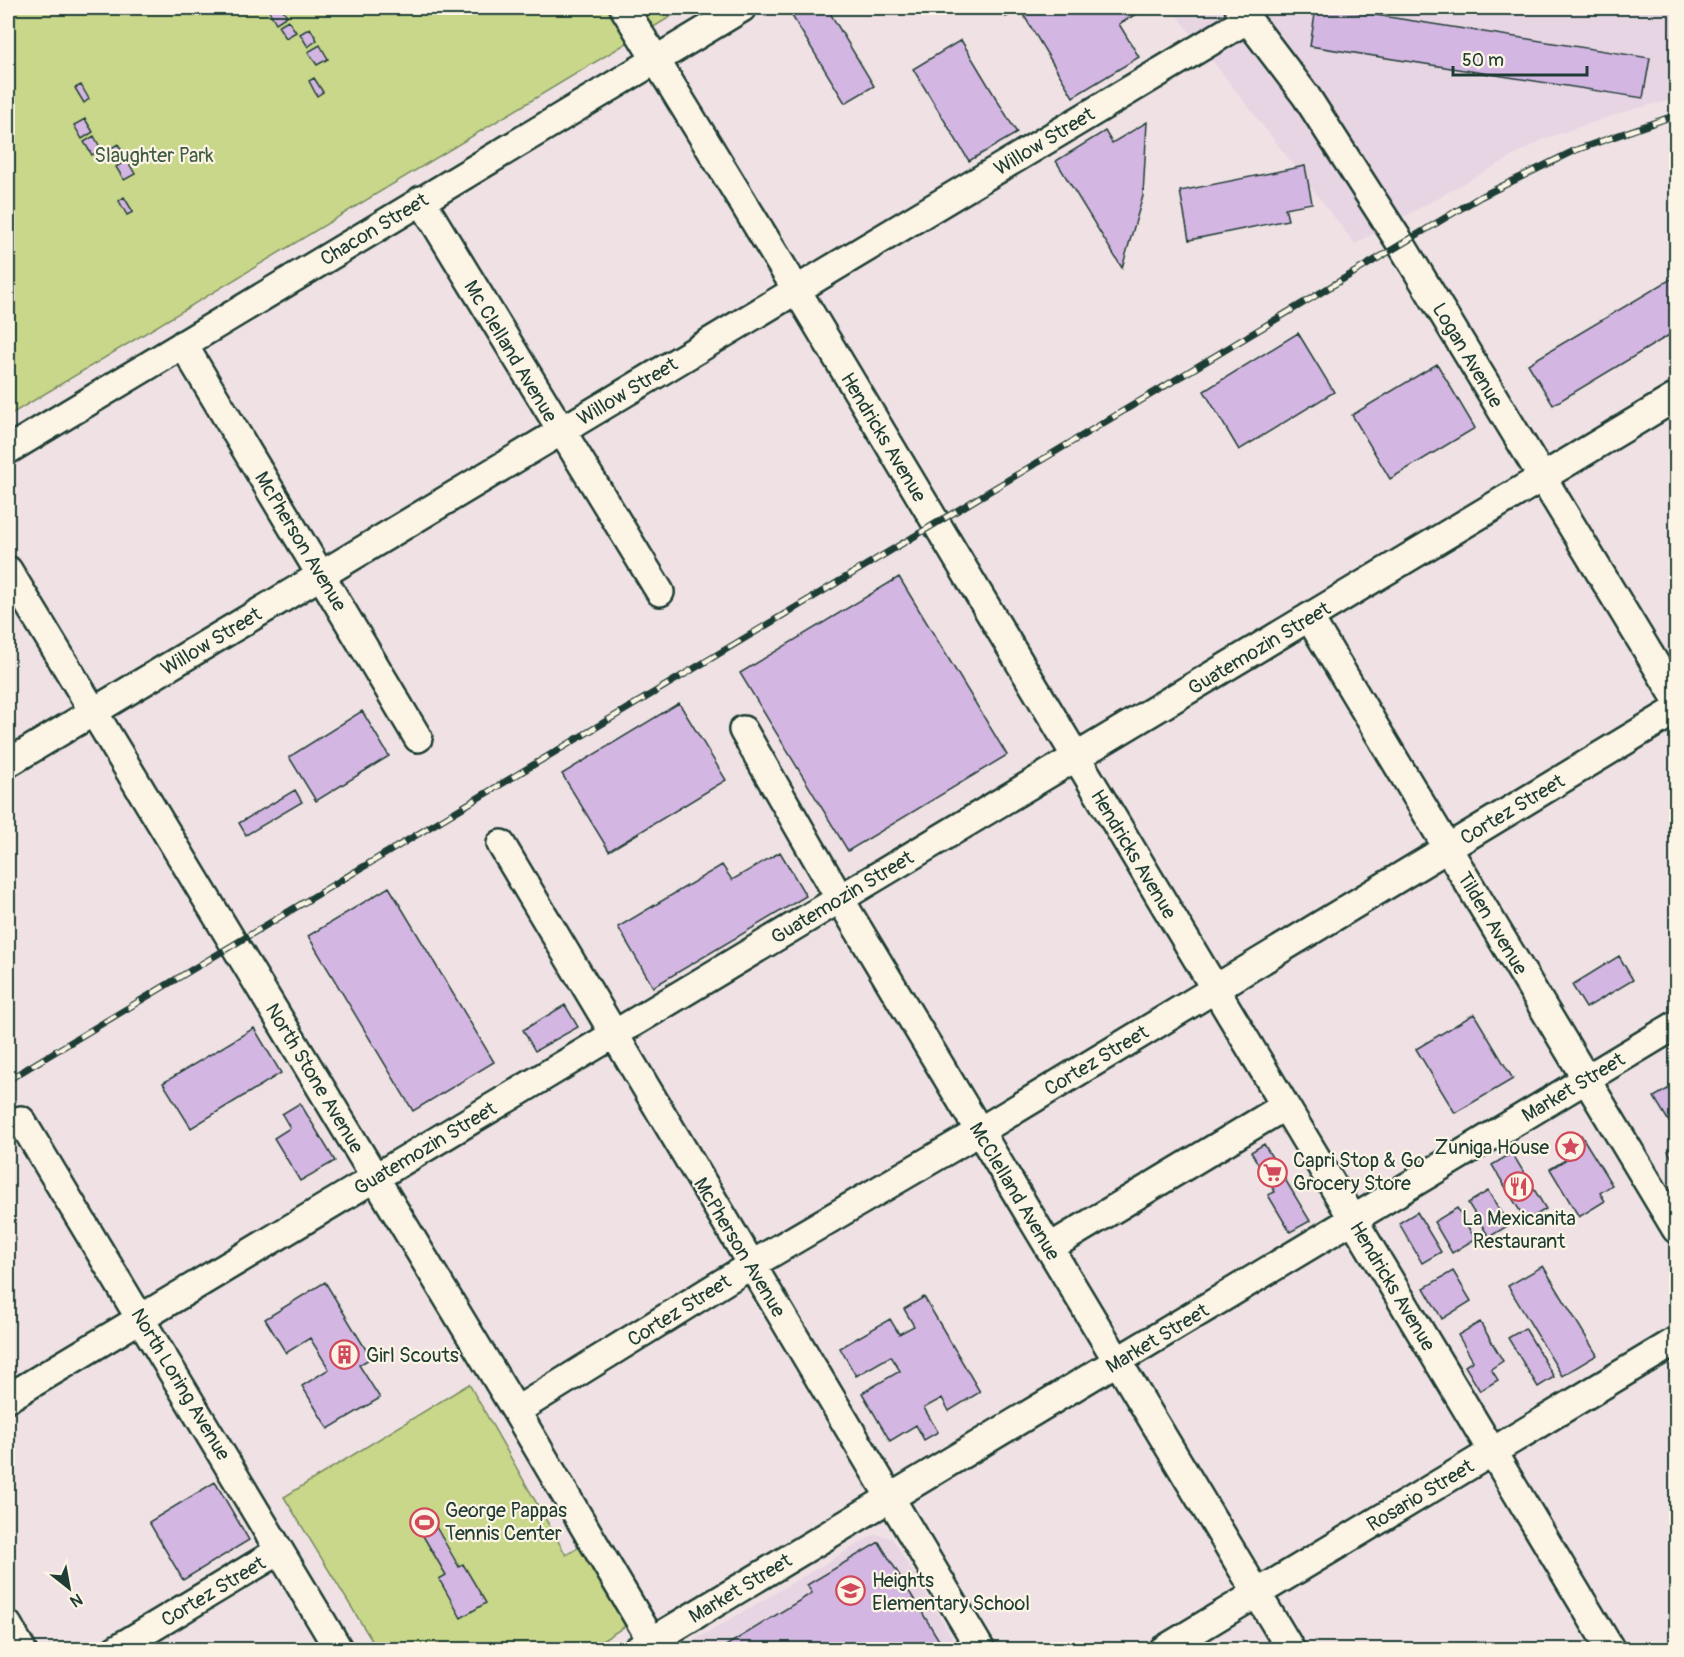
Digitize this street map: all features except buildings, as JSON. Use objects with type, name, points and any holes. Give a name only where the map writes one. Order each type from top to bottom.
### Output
[{"type":"street","name":"Hendricks Avenue","points":[[624,8],[796,290],[1611,1650]]},
{"type":"street","name":"Chacon Street","points":[[8,450],[742,8]]},
{"type":"street","name":"Willow Street","points":[[8,763],[796,290],[1246,11]]},
{"type":"street","name":"Logan Avenue","points":[[1246,11],[1306,96],[1401,244],[1541,478],[1677,698]]},
{"type":"street","name":"Mc Clelland Avenue","points":[[421,200],[560,432],[660,592]]},
{"type":"street","name":"McPherson Avenue","points":[[183,344],[418,738]]},
{"type":"street","name":"Guatemozin Street","points":[[8,1398],[1677,397]]},
{"type":"street","name":"North Stone Avenue","points":[[8,570],[516,1411],[649,1646]]},
{"type":"street","name":"Tilden Avenue","points":[[1309,617],[1677,1229]]},
{"type":"street","name":"Cortez Street","points":[[516,1411],[751,1265],[980,1131],[1677,710]]},
{"type":"street","name":"McClelland Avenue","points":[[743,730],[840,898],[1291,1650]]},
{"type":"street","name":"McPherson Avenue","points":[[501,844],[981,1650]]},
{"type":"street","name":"Market Street","points":[[649,1646],[890,1497],[1677,1025]]},
{"type":"street","points":[[1049,1248],[1285,1106]]},
{"type":"street","name":"North Loring Avenue","points":[[21,1120],[339,1650]]},
{"type":"street","name":"Rosario Street","points":[[1163,1650],[1677,1341]]},
{"type":"street","name":"Cortez Street","points":[[115,1650],[279,1551]]},
{"type":"street","points":[[8,1625],[22,1650]]},
{"type":"shaded area","points":[[1171,8],[1676,8],[1676,99],[1631,110],[1544,139],[1355,244]]},
{"type":"shaded area","name":"Heights Elementary School","points":[[875,1534],[892,1538],[959,1649],[689,1650],[690,1643]]},
{"type":"green space","name":"Slaughter Park","points":[[8,8],[685,8],[8,416]]},
{"type":"green space","name":"George Pappas Tennis Center","points":[[469,1384],[566,1555],[579,1547],[627,1625],[590,1649],[377,1649],[284,1497]]},
{"type":"railway","points":[[8,1080],[1480,197],[1576,150],[1676,115]]},
{"type":"place","name":"Zuniga House","points":[[1570,1147]]},
{"type":"place","name":"Capri Stop & Go Grocery Store","points":[[1272,1172]]},
{"type":"place","name":"La Mexicanita Restaurant","points":[[1519,1187]]},
{"type":"place","name":"Girl Scouts","points":[[345,1355]]},
{"type":"place","name":"George Pappas Tennis Center","points":[[424,1522]]},
{"type":"place","name":"Heights Elementary School","points":[[851,1591]]}]
